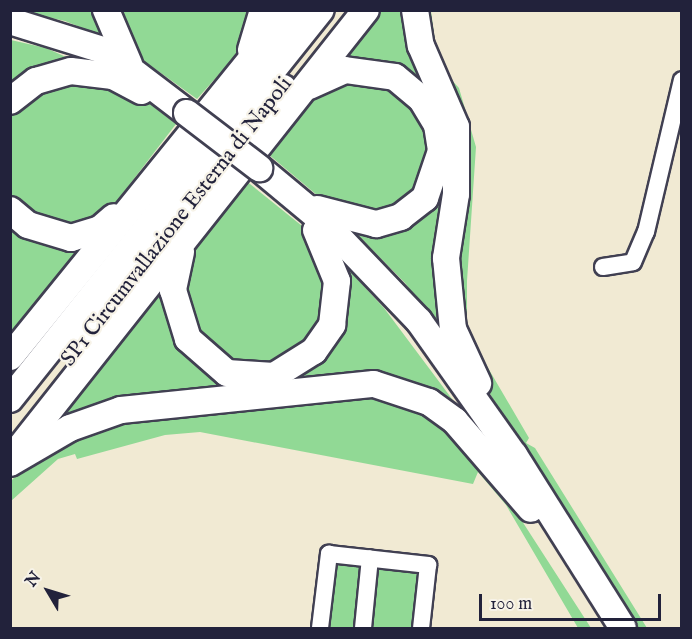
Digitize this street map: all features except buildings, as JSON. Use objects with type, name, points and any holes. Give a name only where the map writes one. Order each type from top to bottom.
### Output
[{"type":"highway","points":[[106,10],[130,67]]},
{"type":"highway","points":[[242,73],[263,10]]},
{"type":"highway","points":[[10,357],[135,199],[242,73],[291,10]]},
{"type":"highway","name":"SP1 Circumvallazione Esterna di Napoli","points":[[10,399],[321,10]]},
{"type":"highway","name":"SP1 Circumvallazione Esterna di Napoli","points":[[10,434],[344,10]]},
{"type":"highway","points":[[10,458],[182,246],[366,10]]},
{"type":"highway","points":[[415,10],[421,46],[456,127],[456,194],[446,258],[453,329],[514,455]]},
{"type":"highway","points":[[10,21],[74,39],[130,67],[184,118],[255,173],[362,272],[438,364],[502,456],[531,509],[607,628]]},
{"type":"highway","points":[[10,34],[80,54],[184,118]]},
{"type":"highway","points":[[255,173],[306,204],[345,220],[376,224],[401,218],[425,198],[441,151],[437,125],[422,100],[395,77],[345,69],[306,88]]},
{"type":"highway","points":[[10,101],[36,81],[71,71],[113,76],[142,92]]},
{"type":"highway","points":[[10,210],[28,225],[71,238],[100,229],[135,199]]},
{"type":"highway","points":[[306,204],[419,321],[514,455],[623,628]]},
{"type":"highway","points":[[182,246],[173,290],[188,339],[226,373],[274,376],[314,351],[332,325],[337,281],[316,230]]},
{"type":"highway","points":[[10,463],[70,428],[121,410],[374,384],[429,402],[455,421],[531,509]]},
{"type":"lane","points":[[603,267],[629,266],[646,232],[681,80]]},
{"type":"lane","points":[[320,628],[328,554],[428,565],[421,628]]},
{"type":"lane","points":[[363,628],[370,558]]},
{"type":"green space","points":[[18,11],[98,11],[107,38],[65,21]]},
{"type":"green space","points":[[111,11],[256,11],[244,46],[197,99],[133,53]]},
{"type":"green space","points":[[374,11],[408,11],[447,119],[444,335],[405,283],[351,228],[383,225],[445,158],[395,66],[335,59]]},
{"type":"green space","points":[[423,11],[431,11],[435,41],[448,76],[459,88],[476,147],[467,281],[467,324],[474,344],[529,438],[526,443],[535,448],[647,628],[630,628],[474,367],[460,332],[443,76]]},
{"type":"green space","points":[[11,40],[46,48],[75,61],[11,88]]},
{"type":"green space","points":[[382,76],[433,126],[421,188],[384,213],[330,206],[268,154],[320,87]]},
{"type":"green space","points":[[48,80],[130,89],[176,124],[110,210],[93,223],[63,229],[11,202],[10,111]]},
{"type":"green space","points":[[245,180],[317,238],[328,256],[323,331],[279,364],[236,364],[190,330],[183,260]]},
{"type":"green space","points":[[10,219],[85,244],[11,341],[11,312]]},
{"type":"green space","points":[[346,267],[384,308],[464,415],[422,385],[378,375],[44,433],[162,284],[169,325],[202,364],[300,369]]},
{"type":"green space","points":[[375,389],[427,405],[511,504],[591,628],[578,628],[506,505],[478,472],[473,484],[200,432],[165,435],[77,459],[75,454],[58,459],[11,501],[11,481],[30,461],[93,423]]},
{"type":"green space","points":[[332,558],[364,561],[358,628],[326,628]]},
{"type":"green space","points":[[375,563],[422,569],[414,628],[367,628]]}]
